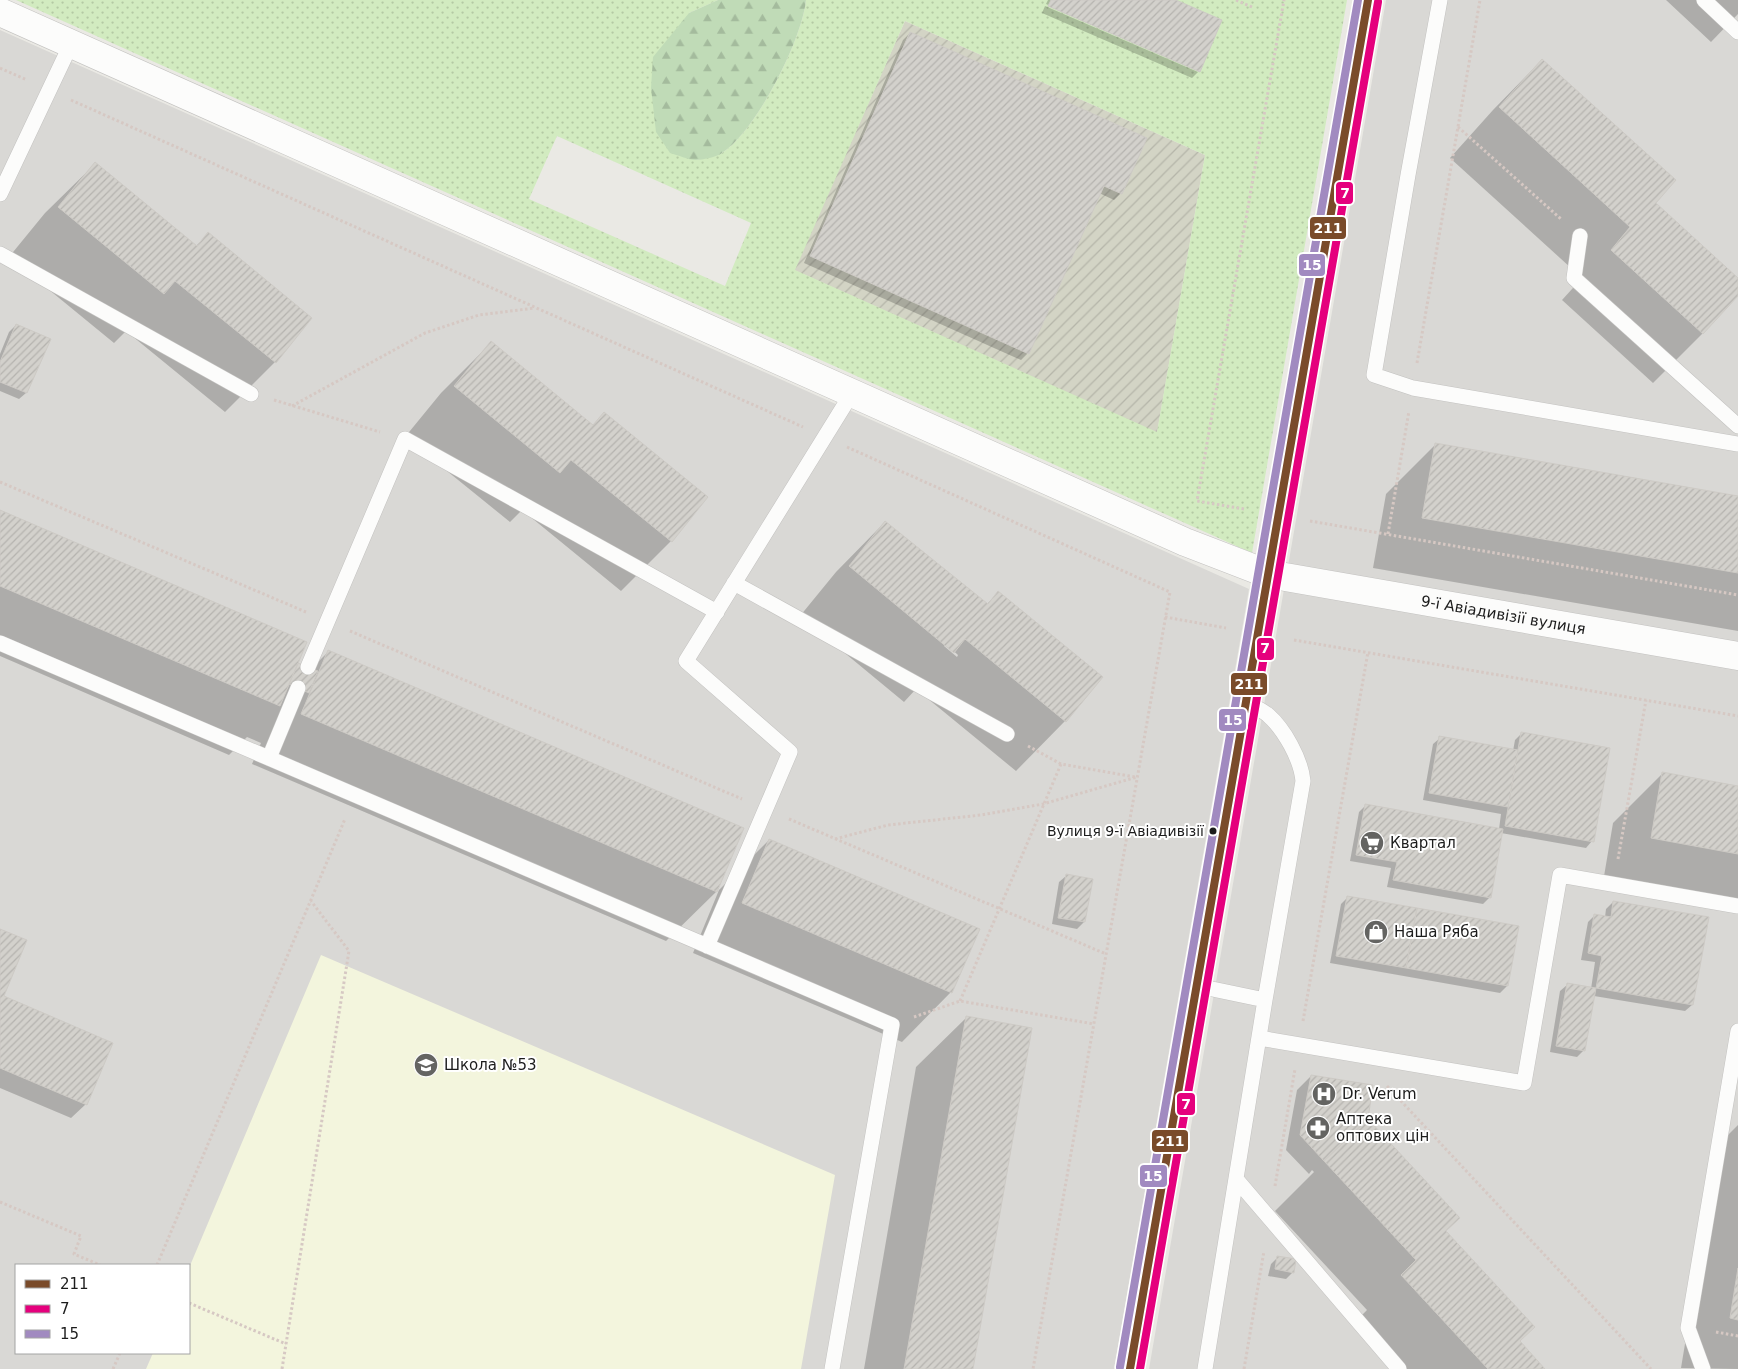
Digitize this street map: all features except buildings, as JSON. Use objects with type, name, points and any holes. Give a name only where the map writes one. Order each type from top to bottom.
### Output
[{"type":"street","points":[[1130,1369],[1368,0]]},
{"type":"street","name":"9-ї Авіадивізії вулиця","points":[[0,12],[1185,542],[1268,574],[1738,656]]},
{"type":"lane","points":[[1440,0],[1374,375],[1413,388],[1738,444]]},
{"type":"lane","points":[[1704,0],[1738,32]]},
{"type":"lane","points":[[0,194],[71,44]]},
{"type":"lane","points":[[1580,236],[1574,278],[1738,426]]},
{"type":"lane","points":[[0,254],[252,394]]},
{"type":"lane","points":[[707,946],[790,752],[686,662],[852,393]]},
{"type":"lane","points":[[308,667],[405,439],[716,612]]},
{"type":"lane","points":[[734,583],[1008,734]]},
{"type":"lane","points":[[0,643],[892,1025],[832,1369]]},
{"type":"lane","points":[[269,758],[298,688]]},
{"type":"lane","points":[[1205,1369],[1303,781],[1302,768],[1289,742],[1267,714],[1247,702]]},
{"type":"lane","points":[[1259,1038],[1524,1083],[1560,875],[1738,906]]},
{"type":"lane","points":[[1198,986],[1265,1000]]},
{"type":"lane","points":[[1703,1369],[1688,1328],[1738,1031]]},
{"type":"lane","points":[[1236,1179],[1399,1369]]},
{"type":"path","points":[[1236,0],[1252,7]]},
{"type":"path","points":[[1244,509],[1197,501],[1284,0]]},
{"type":"path","points":[[1388,534],[1480,0]]},
{"type":"path","points":[[0,68],[1170,592],[1033,1369]]},
{"type":"path","points":[[1458,127],[1580,236]]},
{"type":"path","points":[[292,406],[425,333],[479,315],[536,308]]},
{"type":"path","points":[[252,394],[405,439]]},
{"type":"path","points":[[0,482],[1106,954]]},
{"type":"path","points":[[1310,520],[1738,595]]},
{"type":"path","points":[[1165,617],[1226,628]]},
{"type":"path","points":[[1294,640],[1738,716]]},
{"type":"path","points":[[1299,1045],[1368,652]]},
{"type":"path","points":[[1614,884],[1646,700]]},
{"type":"path","points":[[1008,734],[1061,764],[1137,777]]},
{"type":"path","points":[[960,1001],[1061,764]]},
{"type":"path","points":[[835,839],[888,825],[981,815],[1043,804],[1137,777]]},
{"type":"path","points":[[157,1264],[356,795]]},
{"type":"path","points":[[282,1369],[349,952],[311,901]]},
{"type":"path","points":[[892,1025],[960,1001],[1094,1024]]},
{"type":"path","points":[[1358,1054],[1651,1369]]},
{"type":"path","points":[[0,1202],[82,1236],[74,1254],[98,1264]]},
{"type":"path","points":[[190,1303],[286,1344]]},
{"type":"path","points":[[113,1369],[120,1354]]},
{"type":"shaded area","points":[[1386,0],[1738,0],[1738,1369],[1149,1369]]},
{"type":"shaded area","points":[[905,21],[1205,155],[1157,433],[794,270]]},
{"type":"shaded area","points":[[0,30],[1249,589],[1114,1369],[0,1369]]},
{"type":"shaded area","name":"Школа №53","points":[[321,955],[835,1175],[801,1369],[146,1369],[153,1354],[190,1354],[190,1266]]},
{"type":"green space","points":[[16,0],[718,0],[689,13],[696,160],[722,153],[735,142],[749,125],[787,60],[803,17],[806,0],[1347,0],[1252,553]],"holes":[[[905,21],[1205,155],[1157,432],[795,270]],[[557,136],[751,223],[725,286],[529,199]]]},
{"type":"green space","points":[[718,0],[806,0],[803,17],[787,60],[749,125],[735,142],[720,154],[706,159],[693,160],[670,153],[656,132],[651,88],[653,57],[689,13]]},
{"type":"transit line","name":"15","points":[[1120,1367],[1358,0]]},
{"type":"transit line","name":"211","points":[[1130,1369],[1368,0]]},
{"type":"transit line","name":"7","points":[[1140,1369],[1378,2]]},
{"type":"place","name":"Вулиця 9-ї Авіадивізії","points":[[1213,831]]},
{"type":"place","name":"Квартал","points":[[1372,843]]},
{"type":"place","name":"Наша Ряба","points":[[1376,932]]},
{"type":"place","name":"Школа №53","points":[[426,1065]]},
{"type":"place","name":"Dr. Verum","points":[[1324,1094]]},
{"type":"place","name":"Аптека оптових цін","points":[[1318,1128]]}]
